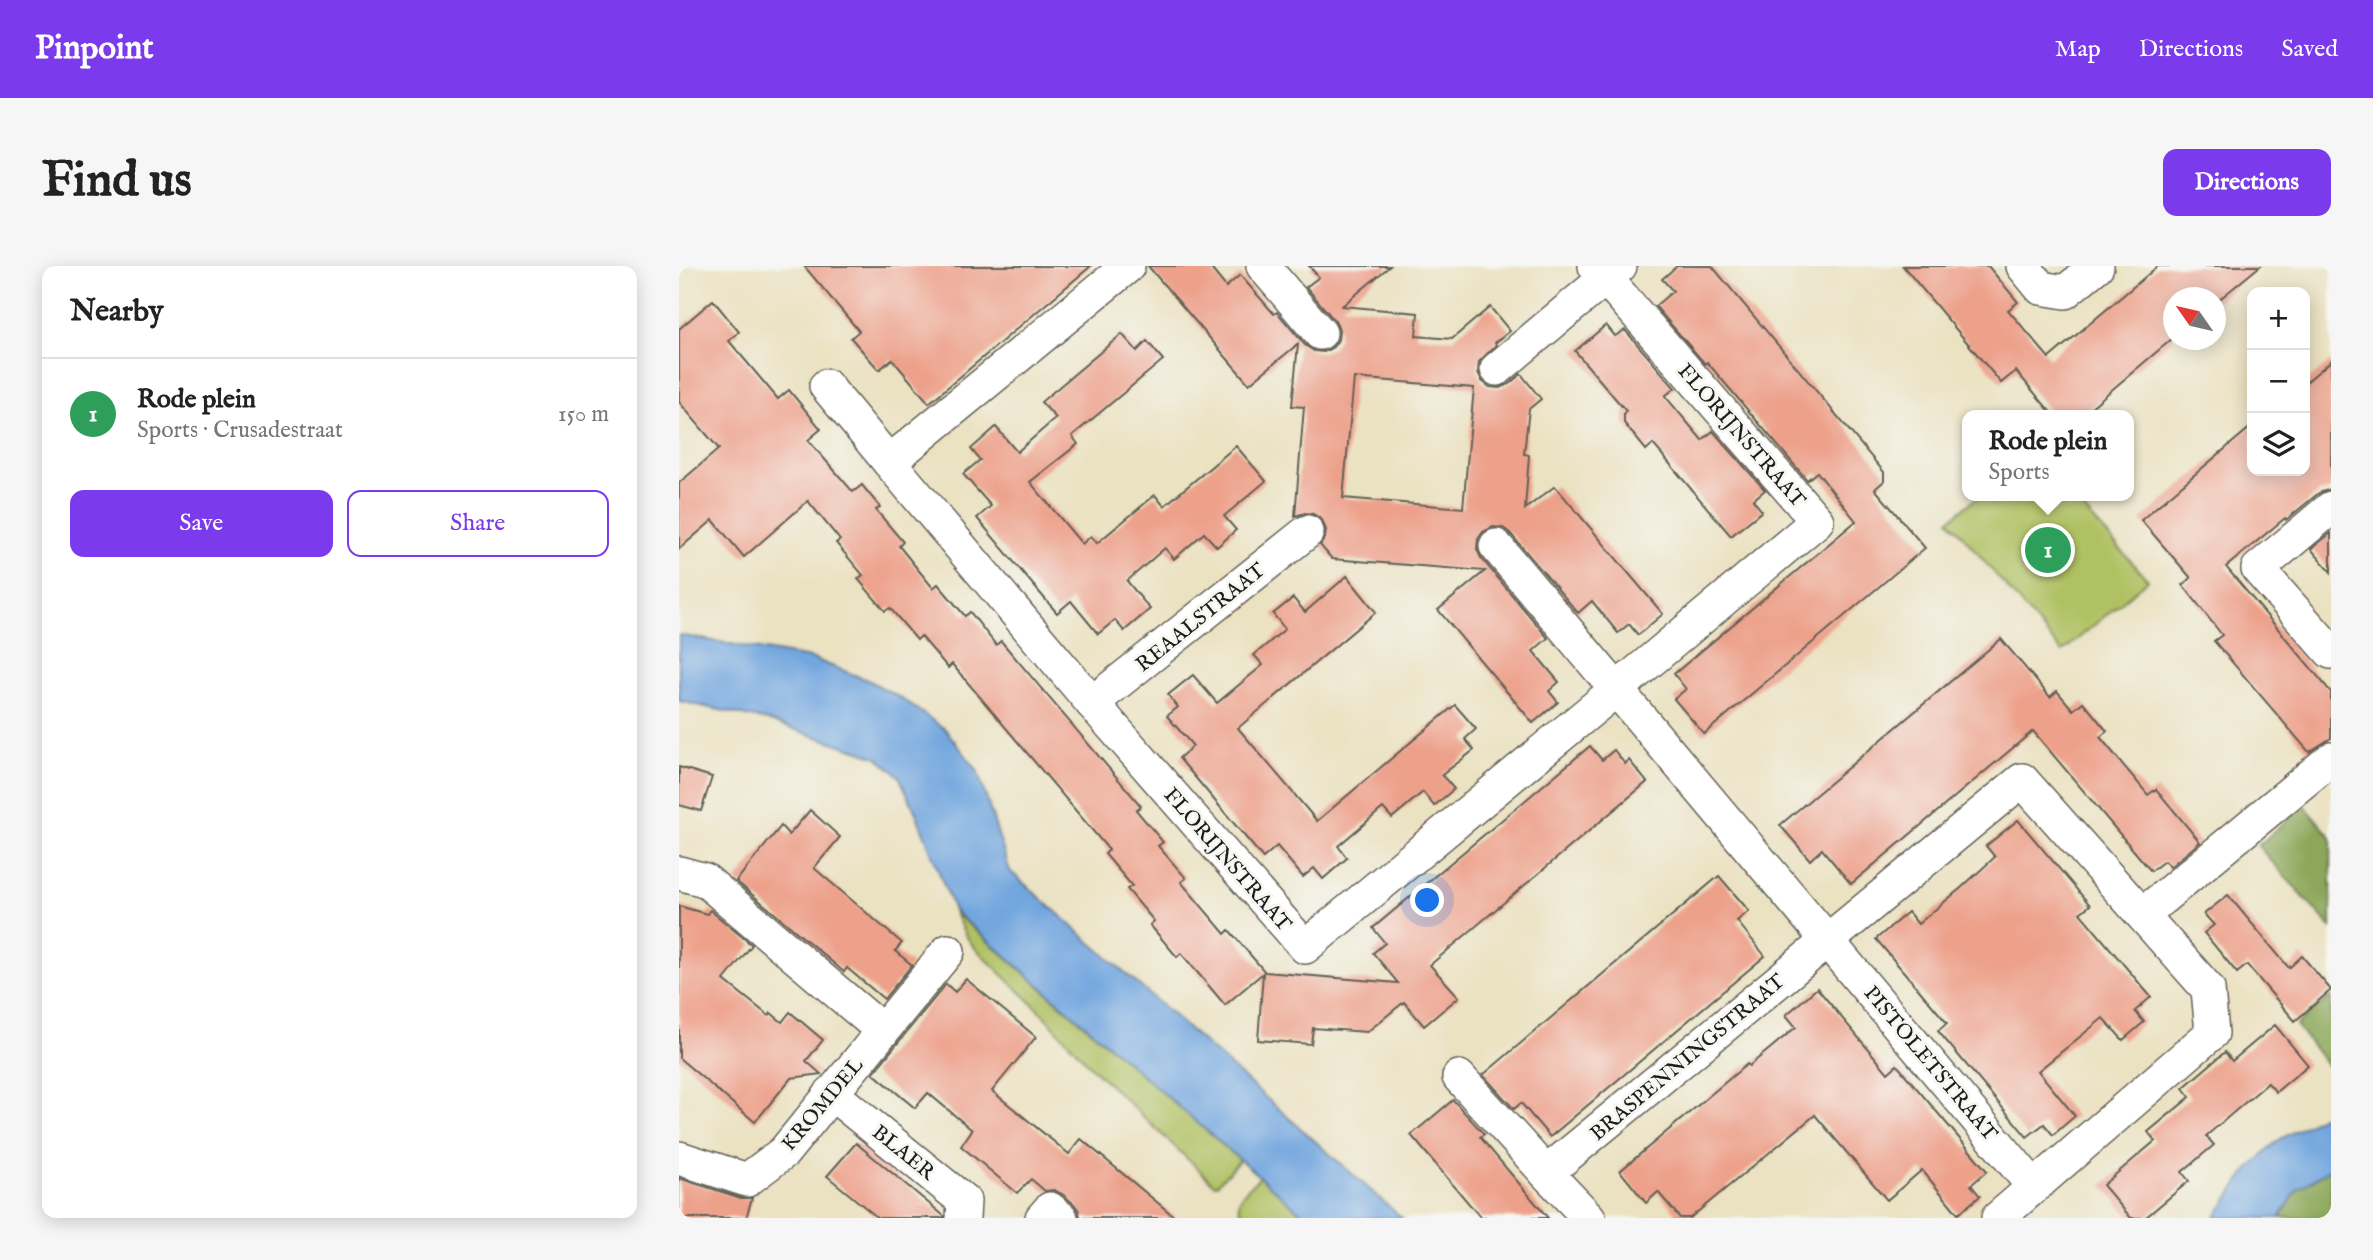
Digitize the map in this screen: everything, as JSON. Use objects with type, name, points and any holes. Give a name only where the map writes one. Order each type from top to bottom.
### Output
[{"type":"street","points":[[889,462],[1128,266]]},
{"type":"street","points":[[1263,266],[1320,333]]},
{"type":"street","points":[[2023,266],[2041,288],[2064,292],[2097,266]]},
{"type":"street","points":[[1497,369],[1607,270]]},
{"type":"street","name":"FLORIJNSTRAAT","points":[[826,386],[1092,703],[1305,947],[1817,521],[1607,270]]},
{"type":"street","points":[[2331,508],[2258,569],[2331,652]]},
{"type":"street","name":"REAALSTRAAT","points":[[1092,703],[1307,531]]},
{"type":"street","points":[[1496,546],[1829,940]]},
{"type":"street","points":[[2143,914],[2331,760]]},
{"type":"street","name":"BRASPENNINGSTRAAT","points":[[1546,1174],[2022,780],[2208,989],[2212,1033],[1998,1218]]},
{"type":"street","points":[[679,873],[705,880],[883,1031]]},
{"type":"street","name":"PISTOLETSTRAAT","points":[[1829,940],[2034,1186]]},
{"type":"street","name":"KROMDEL","points":[[679,1158],[747,1181],[784,1152],[948,951]]},
{"type":"street","points":[[1459,1077],[1589,1218]]},
{"type":"street","name":"BLAER","points":[[831,1093],[964,1201],[963,1218]]},
{"type":"street","points":[[1042,1218],[1050,1209],[1062,1218]]},
{"type":"green space","points":[[1973,501],[2077,501],[2148,580],[2062,652],[1949,520]]},
{"type":"green space","points":[[2304,805],[2331,837],[2331,928],[2258,846]]},
{"type":"green space","points":[[954,912],[1240,1160],[1214,1184],[1094,1070],[1040,1011],[974,947]]},
{"type":"green space","points":[[2331,996],[2331,1070],[2296,1025]]},
{"type":"green space","points":[[2331,1168],[2331,1218],[2280,1218],[2297,1190]]},
{"type":"green space","points":[[1260,1177],[1307,1218],[1246,1218],[1241,1212],[1240,1201],[1245,1191]]},
{"type":"water","points":[[679,635],[811,658],[870,681],[899,697],[945,729],[977,770],[1010,871],[1402,1218],[1307,1218],[954,911],[899,776],[877,757],[769,721],[679,701]]},
{"type":"water","points":[[2331,1111],[2331,1168],[2297,1190],[2280,1218],[2215,1218],[2243,1176],[2277,1141]]},
{"type":"building","points":[[804,266],[1091,266],[929,403],[892,359],[879,370],[851,338],[859,331]]},
{"type":"building","points":[[1148,266],[1209,266],[1226,287],[1240,275],[1274,314],[1277,312],[1305,345],[1314,351],[1324,352],[1333,347],[1338,340],[1339,330],[1335,321],[1306,287],[1319,277],[1309,266],[1390,266],[1342,306],[1418,313],[1416,336],[1452,339],[1490,307],[1510,331],[1495,343],[1479,362],[1478,372],[1482,381],[1490,387],[1500,388],[1521,374],[1541,399],[1529,409],[1524,454],[1529,455],[1525,509],[1555,486],[1663,614],[1638,635],[1629,624],[1618,633],[1592,601],[1578,613],[1510,533],[1503,528],[1493,527],[1483,532],[1478,539],[1477,549],[1481,558],[1548,638],[1533,651],[1559,682],[1549,691],[1558,702],[1533,723],[1438,610],[1485,571],[1332,559],[1320,545],[1326,530],[1322,520],[1313,514],[1295,516],[1304,407],[1292,406],[1298,344],[1249,384]],"holes":[[[1354,378],[1474,388],[1463,508],[1343,498]]]},
{"type":"building","points":[[1677,266],[1712,266],[1884,472],[1884,481],[1875,489],[1925,548],[1704,734],[1674,699],[1686,689],[1674,674],[1856,521],[1817,472],[1807,480],[1707,362],[1705,364],[1655,306],[1673,291],[1662,279]]},
{"type":"building","points":[[1903,266],[1988,266],[2018,302],[2008,310],[2049,358],[2158,266],[2260,266],[2226,294],[2226,287],[2163,287],[2163,346],[2088,410],[2049,410],[2016,371],[2001,383]]},
{"type":"building","points":[[713,300],[739,332],[729,341],[778,399],[789,390],[821,429],[808,440],[853,492],[862,485],[880,507],[876,510],[903,542],[899,546],[933,588],[938,584],[965,616],[970,612],[996,645],[1001,641],[1141,806],[1136,810],[1163,842],[1158,846],[1186,878],[1181,882],[1225,934],[1229,930],[1265,972],[1398,983],[1373,953],[1385,943],[1373,928],[1590,746],[1602,760],[1614,750],[1625,764],[1629,760],[1647,782],[1430,965],[1459,997],[1424,1026],[1404,1002],[1367,1032],[1313,1028],[1311,1044],[1258,1040],[1263,973],[1225,1005],[1181,953],[1177,957],[1150,925],[1154,921],[1127,889],[1132,886],[1105,854],[1109,850],[952,664],[948,668],[921,636],[917,640],[890,608],[885,611],[858,579],[863,575],[836,543],[840,540],[808,501],[744,557],[713,520],[679,549],[679,483],[719,449],[679,402],[679,329]]},
{"type":"building","points":[[1606,325],[1615,336],[1625,330],[1675,388],[1665,396],[1702,440],[1713,431],[1765,490],[1753,500],[1762,511],[1731,536],[1653,444],[1646,450],[1624,423],[1626,411],[1575,351]]},
{"type":"building","points":[[1122,334],[1137,351],[1147,341],[1163,360],[1072,436],[1078,444],[1030,482],[1082,544],[1091,536],[1097,543],[1155,495],[1164,506],[1236,446],[1266,481],[1224,516],[1236,530],[1217,547],[1204,533],[1174,559],[1165,548],[1127,581],[1150,609],[1124,631],[1115,620],[1098,634],[1071,601],[1057,613],[1034,586],[977,518],[991,506],[963,474],[980,460],[971,449],[996,427],[1017,452],[1056,418],[1041,402]]},
{"type":"building","points":[[2331,361],[2331,489],[2319,493],[2286,520],[2285,518],[2226,567],[2331,692],[2331,738],[2309,752],[2214,641],[2222,635],[2183,585],[2191,578],[2141,520],[2247,430],[2247,476],[2310,476],[2310,379]]},
{"type":"building","points":[[2331,533],[2331,572],[2311,549]]},
{"type":"building","points":[[1347,576],[1376,612],[1238,728],[1317,821],[1455,705],[1476,729],[1465,739],[1474,750],[1442,775],[1454,789],[1434,806],[1423,792],[1392,818],[1383,808],[1338,846],[1347,858],[1323,879],[1314,868],[1303,877],[1277,846],[1263,858],[1179,758],[1193,746],[1167,716],[1178,707],[1168,695],[1193,675],[1217,703],[1263,665],[1254,655],[1285,629],[1273,614],[1293,598],[1305,612]]},
{"type":"building","points":[[2001,639],[2050,697],[2057,691],[2073,710],[2083,702],[2107,731],[2100,737],[2148,795],[2156,789],[2200,842],[2170,867],[2164,861],[2151,871],[2033,731],[1851,884],[1822,849],[1810,860],[1780,825]]},
{"type":"building","points":[[679,767],[712,777],[701,811],[679,805]]},
{"type":"building","points":[[810,810],[840,837],[814,868],[902,943],[895,951],[912,965],[884,999],[847,968],[844,972],[736,881],[781,826],[789,835]]},
{"type":"building","points":[[2018,820],[2090,905],[2080,913],[2151,997],[2135,1011],[2144,1022],[2123,1040],[2103,1018],[2038,1071],[2075,1116],[2053,1135],[2044,1124],[2027,1137],[1938,1031],[1947,1023],[1876,939],[1908,912],[1918,924],[1961,888],[1995,857],[1986,846]]},
{"type":"building","points":[[1719,876],[1749,911],[1737,921],[1765,956],[1550,1137],[1521,1103],[1514,1109],[1483,1075]]},
{"type":"building","points":[[2228,895],[2289,968],[2302,956],[2331,990],[2295,1021],[2247,965],[2237,973],[2204,933],[2214,925],[2204,914]]},
{"type":"building","points":[[679,906],[707,914],[710,910],[752,945],[724,980],[769,1016],[771,1013],[782,1022],[790,1012],[823,1040],[806,1061],[821,1074],[791,1078],[755,1122],[679,1058]]},
{"type":"building","points":[[966,979],[1036,1037],[992,1091],[1069,1154],[1081,1139],[1176,1218],[1080,1218],[1074,1204],[1062,1194],[1054,1190],[1045,1191],[1031,1179],[1017,1193],[961,1146],[972,1130],[928,1093],[915,1108],[873,1073],[946,984],[955,992]]},
{"type":"building","points":[[1817,988],[1888,1073],[1897,1065],[1987,1171],[1971,1185],[1980,1196],[1958,1214],[1922,1170],[1887,1200],[1815,1115],[1690,1218],[1680,1218],[1658,1192],[1646,1203],[1620,1171],[1747,1064],[1749,1066],[1796,1027],[1786,1015]]},
{"type":"building","points":[[2275,1025],[2308,1065],[2276,1092],[2268,1083],[2206,1136],[2214,1145],[2182,1172],[2189,1181],[2145,1218],[2131,1218],[2103,1185],[2155,1141],[2148,1132],[2190,1097],[2183,1088],[2225,1052],[2232,1061]]},
{"type":"building","points":[[1453,1100],[1484,1134],[1480,1137],[1548,1218],[1481,1218],[1411,1135]]},
{"type":"building","points":[[856,1143],[944,1218],[878,1218],[827,1176]]},
{"type":"building","points":[[679,1178],[741,1198],[752,1198],[746,1218],[679,1218]]},
{"type":"place","name":"Rode plein","points":[[2048,550]]}]
